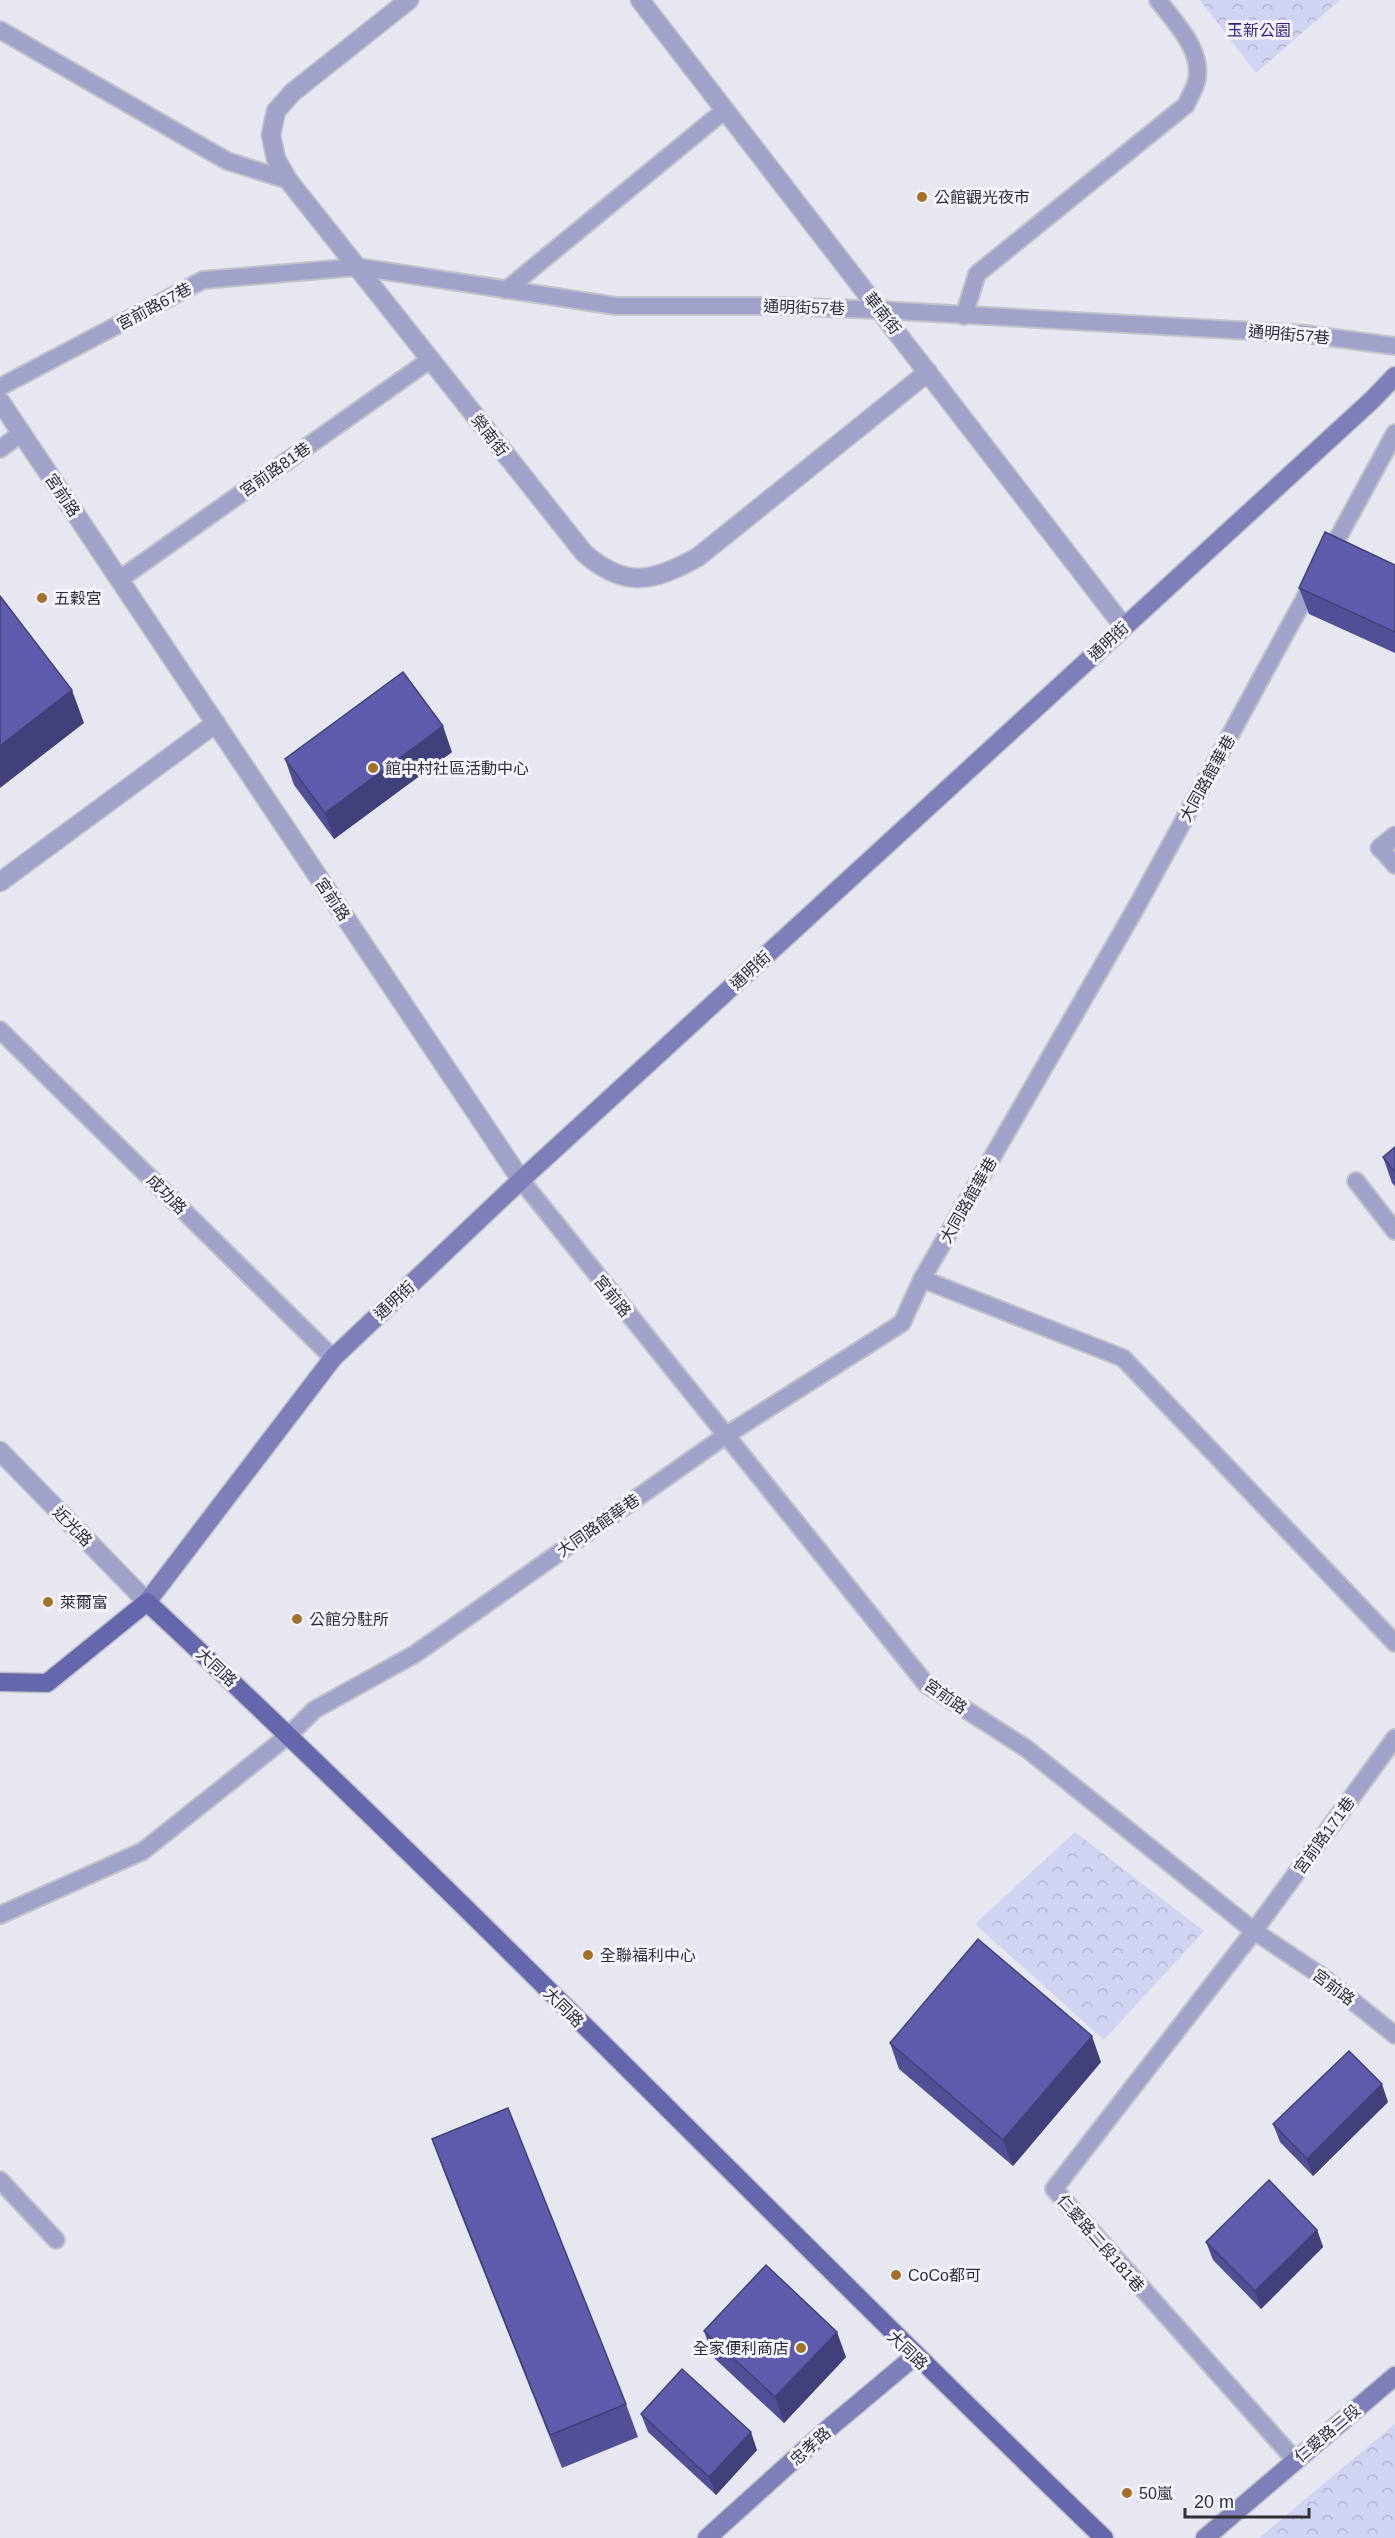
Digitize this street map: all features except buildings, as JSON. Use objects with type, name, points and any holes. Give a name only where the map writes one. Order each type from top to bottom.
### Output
[{"type":"main road","points":[[0,1682],[47,1683],[147,1602]]},
{"type":"main road","name":"大同路","points":[[147,1602],[289,1735],[915,2356],[1104,2538]]},
{"type":"street","name":"榮南街","points":[[409,0],[293,92],[276,111],[271,135],[276,159],[288,180],[584,553],[602,569],[625,578],[651,577],[673,571],[698,557],[928,372]]},
{"type":"street","name":"華南街","points":[[640,0],[1124,627]]},
{"type":"street","name":"通明街","points":[[147,1602],[333,1358],[521,1180],[1372,400],[1395,376]]},
{"type":"street","name":"宮前路","points":[[0,401],[521,1180]]},
{"type":"street","points":[[0,882],[216,723]]},
{"type":"street","points":[[1380,848],[1395,836]]},
{"type":"street","name":"近光路","points":[[0,1451],[147,1602]]},
{"type":"street","name":"忠孝路","points":[[707,2538],[829,2428],[915,2356]]},
{"type":"street","name":"仁愛路二段","points":[[1205,2538],[1395,2376]]},
{"type":"lane","points":[[964,316],[977,274],[1186,105],[1197,83],[1197,60],[1188,41],[1158,0]]},
{"type":"lane","points":[[0,30],[227,160],[288,180]]},
{"type":"lane","points":[[507,290],[725,110]]},
{"type":"lane","name":"通明街57巷","points":[[358,267],[616,306],[775,306],[880,310],[1305,334],[1395,346]]},
{"type":"lane","name":"宮前路67巷","points":[[0,387],[203,280],[358,267]]},
{"type":"lane","name":"宮前路81巷","points":[[120,579],[431,359]]},
{"type":"lane","points":[[0,449],[22,433]]},
{"type":"lane","name":"大同路館華巷","points":[[0,1915],[143,1851],[289,1735],[314,1710],[415,1654],[725,1436],[902,1323],[922,1279],[1137,906],[1395,433]]},
{"type":"lane","points":[[1380,848],[1395,865]]},
{"type":"lane","name":"成功路","points":[[0,1030],[333,1358]]},
{"type":"lane","name":"宮前路","points":[[521,1180],[926,1684],[1028,1749],[1254,1931],[1320,1975],[1395,2035]]},
{"type":"lane","points":[[1356,1181],[1395,1231]]},
{"type":"lane","points":[[922,1279],[1123,1358],[1395,1643]]},
{"type":"lane","name":"宮前路171巷","points":[[1254,1931],[1395,1738]]},
{"type":"lane","name":"仁愛路二段181巷","points":[[1254,1931],[1054,2188],[1294,2460]]},
{"type":"lane","points":[[0,2180],[56,2240]]},
{"type":"green space","name":"玉新公園","points":[[1200,0],[1340,0],[1256,73]]},
{"type":"green space","points":[[1075,1832],[1204,1931],[1104,2040],[975,1924]]},
{"type":"green space","points":[[1395,2424],[1395,2538],[1259,2538]]},
{"type":"place","name":"公館觀光夜市","points":[[922,197]]},
{"type":"place","name":"五穀宮","points":[[42,598]]},
{"type":"place","name":"館中村社區活動中心","points":[[373,768]]},
{"type":"place","name":"萊爾富","points":[[48,1602]]},
{"type":"place","name":"公館分駐所","points":[[297,1619]]},
{"type":"place","name":"全聯福利中心","points":[[588,1955]]},
{"type":"place","name":"CoCo都可","points":[[896,2275]]},
{"type":"place","name":"全家便利商店","points":[[801,2348]]},
{"type":"place","name":"50嵐","points":[[1127,2493]]}]
